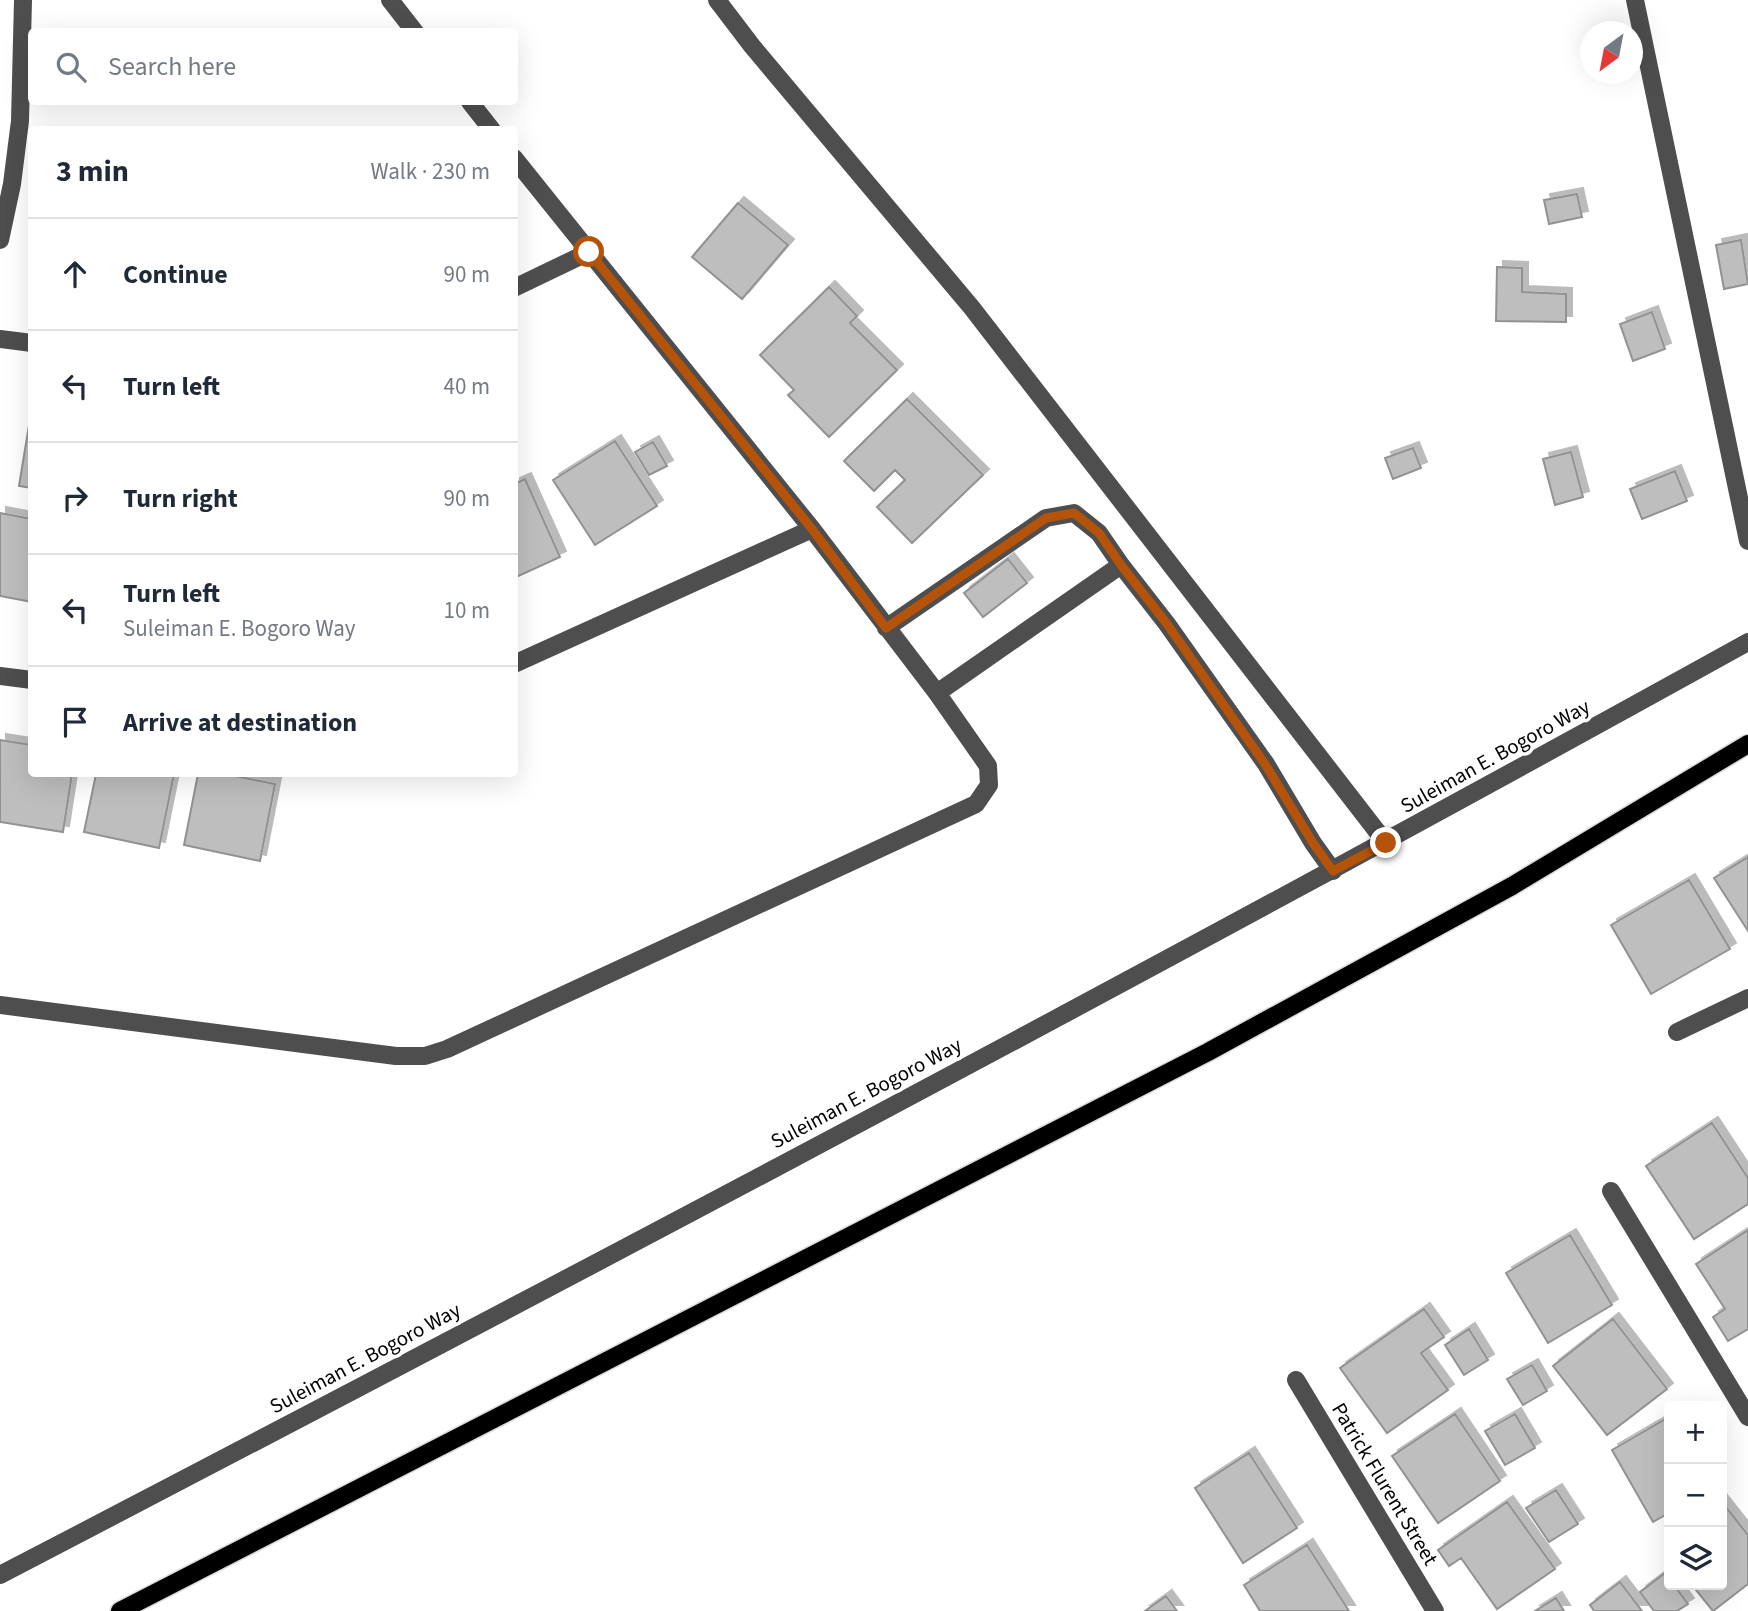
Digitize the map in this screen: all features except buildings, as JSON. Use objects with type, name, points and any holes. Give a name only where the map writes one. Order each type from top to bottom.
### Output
[{"type":"main road","points":[[120,1611],[1208,1052],[1512,886],[1748,744]]},
{"type":"street","points":[[0,240],[12,184],[20,121],[23,0]]},
{"type":"street","points":[[390,0],[412,28]]},
{"type":"street","points":[[717,0],[747,40],[980,319],[1386,843]]},
{"type":"street","points":[[1636,0],[1748,541]]},
{"type":"street","points":[[472,105],[489,126]]},
{"type":"street","points":[[0,1005],[396,1056],[425,1056],[447,1049],[976,804],[989,785],[988,766],[937,693],[812,529],[518,163]]},
{"type":"street","points":[[518,286],[589,252]]},
{"type":"street","points":[[0,339],[28,342]]},
{"type":"street","points":[[886,628],[1046,518],[1074,513],[1099,533],[1167,624],[1265,764],[1333,871]]},
{"type":"street","points":[[518,662],[812,529]]},
{"type":"street","points":[[937,693],[1121,565]]},
{"type":"street","name":"Suleiman E. Bogoro Way","points":[[0,1575],[327,1405],[1386,843],[1748,642]]},
{"type":"street","points":[[0,676],[28,680]]},
{"type":"street","points":[[1677,1032],[1748,998]]},
{"type":"street","points":[[1611,1191],[1748,1417]]},
{"type":"street","name":"Patrick Flurent Street","points":[[1296,1380],[1435,1611]]},
{"type":"route","points":[[589,252],[812,529],[886,628],[1046,518],[1074,513],[1099,533],[1167,624],[1265,764],[1333,871],[1386,843]]}]
